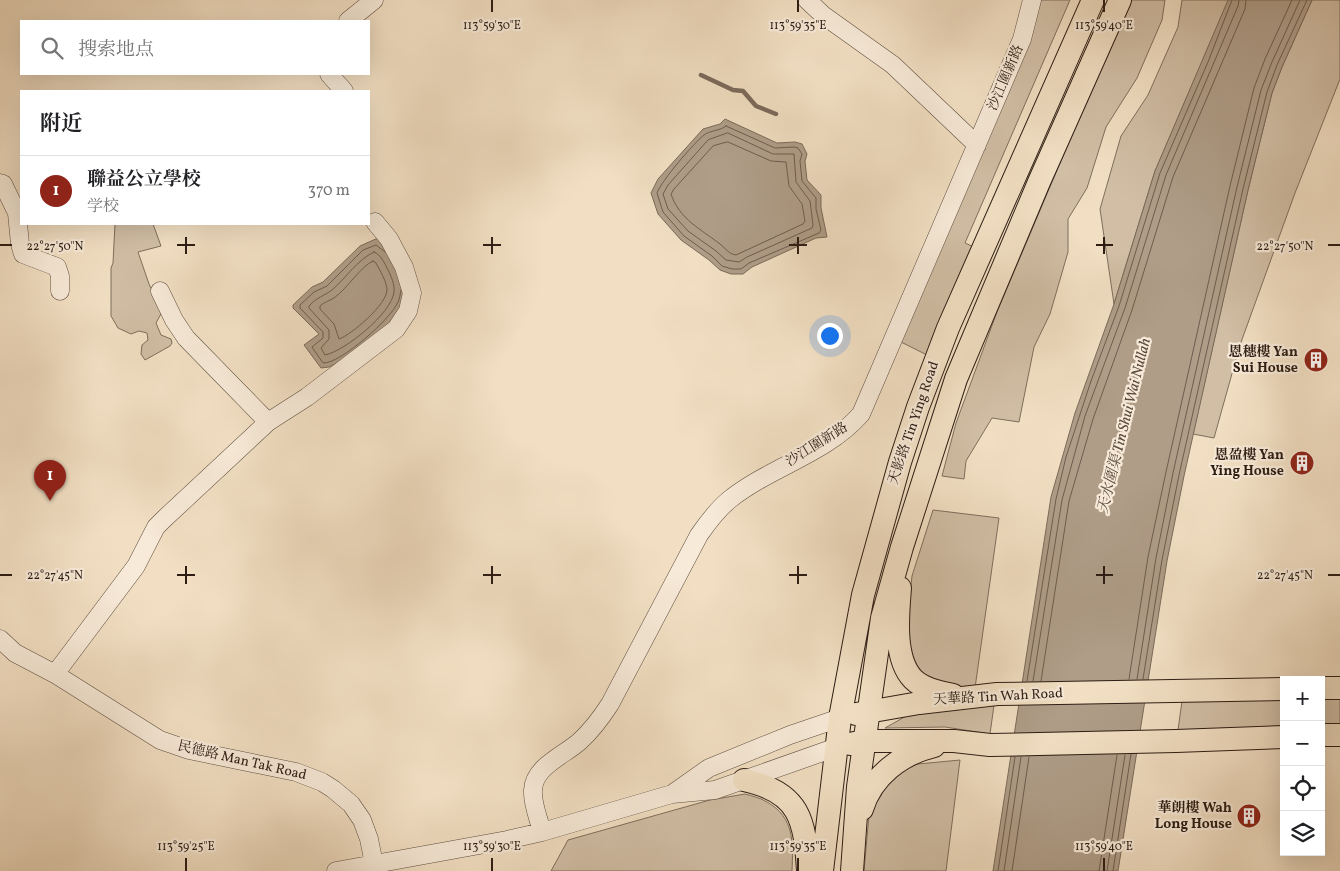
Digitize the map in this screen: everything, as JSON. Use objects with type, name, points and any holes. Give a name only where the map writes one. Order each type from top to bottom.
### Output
[{"type":"main road","name":"天影路 Tin Ying Road","points":[[822,871],[840,718],[869,571],[888,503],[918,407],[968,281],[1093,0]]},
{"type":"main road","name":"天影路 Tin Ying Road","points":[[852,871],[858,787],[882,618],[902,547],[956,379],[1039,182],[1120,0]]},
{"type":"main road","points":[[902,547],[898,639],[905,667],[922,686],[964,697]]},
{"type":"main road","points":[[1325,688],[1340,688]]},
{"type":"main road","name":"天華路 Tin Wah Road","points":[[840,718],[868,711],[997,694],[1280,689]]},
{"type":"main road","points":[[1325,735],[1340,735]]},
{"type":"main road","name":"天華路 Tin Wah Road","points":[[837,747],[864,741],[954,741],[990,745],[1280,737]]},
{"type":"main road","points":[[855,835],[865,798],[873,783],[885,771],[908,755],[954,741]]},
{"type":"main road","points":[[744,780],[760,783],[774,791],[786,799],[799,814],[805,834],[808,871]]},
{"type":"street","points":[[349,20],[374,0]]},
{"type":"street","points":[[807,0],[822,15],[893,65],[977,145]]},
{"type":"street","name":"沙江圍新路","points":[[542,832],[534,802],[533,790],[539,773],[579,742],[596,726],[610,704],[699,535],[714,514],[745,488],[837,436],[861,414],[1022,39],[1032,0]]},
{"type":"street","points":[[330,75],[343,90]]},
{"type":"street","points":[[0,183],[3,184],[17,213],[20,244],[23,254],[57,266],[60,276],[60,291]]},
{"type":"street","points":[[56,674],[136,566],[156,527],[268,422],[307,397],[390,335],[408,311],[412,293],[406,274],[388,238],[375,222]]},
{"type":"street","points":[[160,291],[174,320],[186,338],[268,422]]},
{"type":"street","name":"民德路 Man Tak Road","points":[[0,639],[15,653],[56,674],[160,740],[189,750],[296,772],[322,782],[351,804],[362,820],[374,864]]},
{"type":"street","name":"天華路 Tin Wah Road","points":[[672,794],[709,768],[790,735],[840,718]]},
{"type":"street","name":"天華路 Tin Wah Road","points":[[336,871],[542,832],[672,794],[715,790],[837,747]]},
{"type":"shaded area","points":[[1038,0],[1070,0],[965,243],[974,247],[927,355],[901,342]]},
{"type":"shaded area","points":[[1129,0],[1165,0],[1162,20],[1137,78],[1106,127],[1087,188],[1068,219],[1068,252],[1050,314],[1034,347],[1019,422],[992,418],[966,461],[964,479],[942,476],[956,423],[997,312]]},
{"type":"shaded area","points":[[1182,0],[1229,0],[1155,171],[1114,304],[1100,209],[1121,136],[1148,95],[1178,27]]},
{"type":"shaded area","points":[[1312,0],[1340,0],[1340,79],[1295,193],[1240,345],[1214,438],[1193,434],[1272,93]]},
{"type":"shaded area","points":[[115,225],[153,225],[161,246],[138,252],[149,284],[162,312],[156,323],[161,335],[171,339],[172,343],[145,360],[141,354],[142,345],[148,340],[147,333],[139,331],[131,334],[118,328],[111,316],[111,268],[113,263]]},
{"type":"shaded area","points":[[933,510],[999,518],[975,688],[957,689],[925,677],[908,654],[907,623],[912,576]]},
{"type":"shaded area","points":[[1325,698],[1340,698],[1340,724],[1325,725]]},
{"type":"shaded area","points":[[1280,699],[1280,726],[1178,730],[1182,701]]},
{"type":"shaded area","points":[[994,705],[990,734],[945,727],[885,728],[908,715]]},
{"type":"shaded area","points":[[960,760],[946,871],[864,871],[869,815],[873,800],[898,771],[918,764]]},
{"type":"shaded area","points":[[745,794],[765,801],[776,808],[783,816],[792,841],[792,871],[551,871],[568,840],[710,800]]},
{"type":"water","name":"天水圍渠 Tin Shui Wai Nullah","points":[[1228,0],[1312,0],[1272,93],[1248,190],[1184,476],[1167,561],[1118,871],[993,871],[1051,497],[1075,413],[1114,304],[1155,171]]},
{"type":"water","points":[[725,119],[777,143],[795,142],[802,144],[807,154],[805,161],[807,180],[821,195],[821,208],[827,237],[816,238],[752,267],[743,274],[731,274],[720,270],[681,240],[658,214],[651,193],[658,179],[703,129],[720,124]]},
{"type":"water","points":[[378,238],[391,252],[406,285],[403,305],[387,326],[350,356],[329,367],[321,368],[304,345],[319,334],[293,308],[293,305],[312,287],[323,282],[360,246]]},
{"type":"waterway","points":[[701,75],[733,90],[743,91],[756,106],[776,114]]},
{"type":"place","name":"恩穗樓 Yan Sui House","points":[[1316,360]]},
{"type":"place","name":"恩盈樓 Yan Ying House","points":[[1302,463]]},
{"type":"place","name":"聯益公立學校","points":[[50,501]]},
{"type":"place","name":"華朗樓 Wah Long House","points":[[1249,816]]}]
